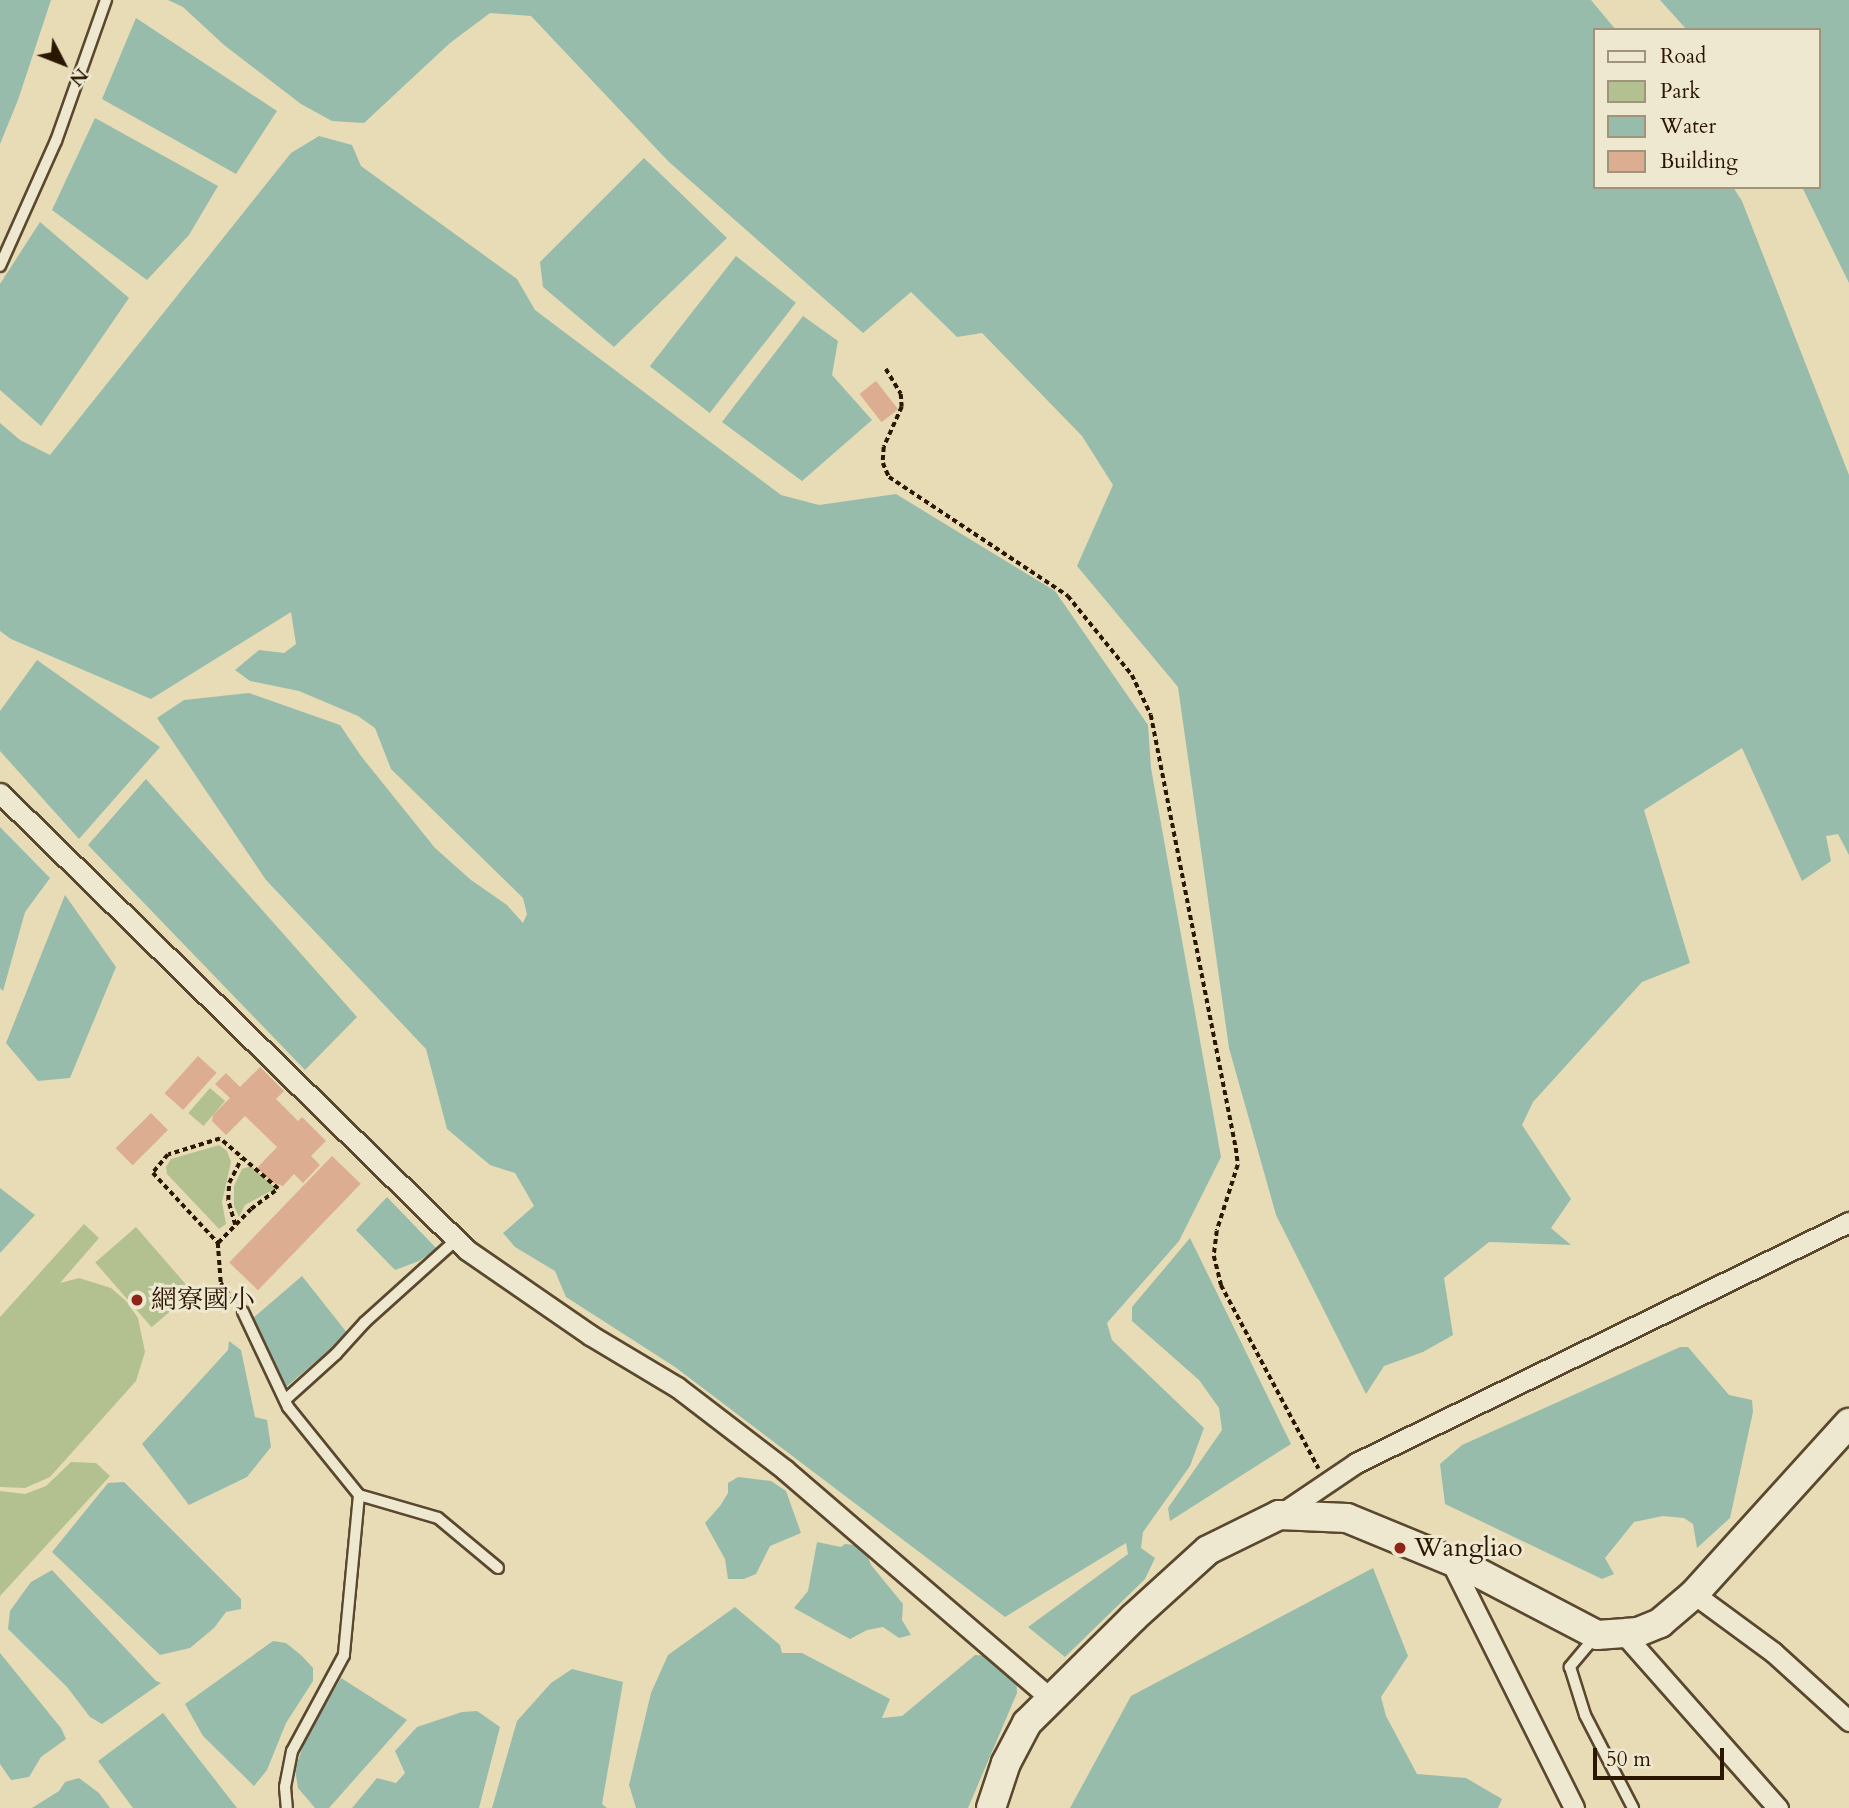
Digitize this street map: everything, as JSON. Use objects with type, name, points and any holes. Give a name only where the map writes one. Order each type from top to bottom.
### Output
[{"type":"main road","points":[[991,1808],[1006,1763],[1027,1723],[1133,1618],[1208,1550],[1279,1515],[1347,1518],[1450,1560],[1610,1634],[1637,1632],[1660,1623],[1695,1594],[1849,1423]]},
{"type":"street","points":[[0,793],[456,1240],[590,1335],[677,1387],[764,1453],[1052,1700]]},
{"type":"street","points":[[1279,1515],[1356,1463],[1849,1222]]},
{"type":"street","points":[[1450,1560],[1574,1808]]},
{"type":"street","points":[[1695,1594],[1773,1652],[1849,1721]]},
{"type":"street","points":[[1610,1634],[1778,1808]]},
{"type":"lane","points":[[0,266],[56,141],[106,0]]},
{"type":"lane","points":[[285,1400],[456,1240]]},
{"type":"lane","points":[[243,1312],[285,1400],[359,1495],[438,1518],[498,1568]]},
{"type":"lane","points":[[287,1808],[285,1787],[292,1751],[344,1655],[359,1495]]},
{"type":"lane","points":[[1610,1634],[1570,1667],[1585,1714],[1633,1808]]},
{"type":"path","points":[[886,369],[901,394],[902,407],[884,447],[883,463],[889,477],[1069,596],[1132,674],[1151,715],[1236,1148],[1238,1165],[1234,1183],[1217,1231],[1216,1266],[1221,1285],[1326,1482]]},
{"type":"path","points":[[218,1243],[278,1189],[220,1139],[168,1155],[153,1173],[218,1243],[221,1283],[243,1312]]},
{"type":"path","points":[[235,1225],[228,1200],[229,1183],[241,1159]]},
{"type":"green space","points":[[210,1088],[225,1101],[203,1126],[188,1113]]},
{"type":"green space","points":[[219,1145],[227,1151],[231,1162],[222,1202],[226,1224],[219,1229],[167,1174],[166,1167],[171,1159]]},
{"type":"green space","points":[[251,1166],[276,1188],[245,1205],[239,1217],[234,1206],[234,1186],[242,1169]]},
{"type":"green space","points":[[84,1224],[99,1238],[60,1283],[79,1278],[111,1288],[126,1301],[138,1318],[145,1352],[136,1381],[50,1477],[25,1488],[0,1487],[0,1317]]},
{"type":"green space","points":[[136,1227],[192,1292],[152,1327],[95,1262]]},
{"type":"green space","points":[[71,1462],[96,1463],[110,1476],[0,1596],[0,1491],[25,1494],[46,1486]]},
{"type":"water","points":[[0,0],[51,0],[18,100],[0,144]]},
{"type":"water","points":[[168,0],[1591,0],[1614,28],[1594,28],[1594,189],[1734,189],[1742,201],[1849,475],[1849,855],[1838,834],[1826,836],[1831,861],[1802,881],[1742,748],[1644,810],[1690,963],[1642,982],[1533,1102],[1522,1125],[1571,1199],[1551,1228],[1571,1245],[1489,1242],[1444,1278],[1453,1335],[1423,1352],[1384,1366],[1366,1394],[1276,1215],[1229,1048],[1178,687],[1077,566],[1113,485],[1082,436],[982,333],[957,337],[911,292],[863,333],[668,161],[531,16],[490,13],[450,43],[364,123],[332,121],[301,104],[224,45],[183,7]]},
{"type":"water","points":[[1660,0],[1849,0],[1849,283],[1803,189],[1821,189],[1821,28],[1685,28]]},
{"type":"water","points":[[136,18],[277,111],[236,174],[102,99]]},
{"type":"water","points":[[95,118],[218,186],[189,235],[147,280],[52,210]]},
{"type":"water","points":[[319,136],[352,145],[361,166],[517,279],[535,310],[781,495],[819,505],[896,494],[1055,591],[1148,725],[1151,768],[1221,1157],[1179,1241],[1107,1323],[1112,1340],[1204,1428],[1190,1466],[1143,1532],[1141,1548],[1155,1558],[1145,1579],[1065,1657],[1028,1627],[1128,1554],[1126,1543],[1005,1617],[675,1367],[566,1297],[555,1271],[515,1247],[503,1233],[534,1206],[515,1173],[490,1165],[447,1129],[426,1049],[266,880],[157,718],[184,700],[249,693],[340,725],[361,756],[435,848],[471,880],[507,905],[523,923],[527,914],[523,898],[391,769],[375,728],[358,716],[299,691],[250,681],[235,670],[259,650],[284,653],[296,644],[291,612],[151,699],[11,639],[0,631],[0,423],[20,440],[50,455],[291,153]]},
{"type":"water","points":[[644,158],[727,238],[614,347],[543,287],[540,262]]},
{"type":"water","points":[[40,222],[129,298],[41,426],[0,390],[0,284]]},
{"type":"water","points":[[736,256],[796,303],[710,413],[650,366]]},
{"type":"water","points":[[803,316],[838,341],[832,375],[872,420],[802,481],[722,422]]},
{"type":"water","points":[[37,660],[160,747],[79,839],[0,751],[0,711]]},
{"type":"water","points":[[146,779],[357,1017],[305,1070],[88,845]]},
{"type":"water","points":[[0,827],[50,878],[25,912],[3,991],[0,988]]},
{"type":"water","points":[[65,895],[116,967],[70,1078],[38,1081],[6,1043]]},
{"type":"water","points":[[0,1188],[35,1215],[0,1253]]},
{"type":"water","points":[[387,1197],[437,1249],[419,1261],[395,1270],[356,1230]]},
{"type":"water","points":[[1190,1238],[1291,1444],[1170,1521],[1168,1508],[1222,1430],[1219,1408],[1199,1380],[1132,1321],[1132,1307]]},
{"type":"water","points":[[302,1276],[348,1334],[286,1387],[253,1318]]},
{"type":"water","points":[[229,1341],[241,1350],[255,1417],[267,1420],[271,1447],[247,1477],[189,1505],[142,1444],[228,1350]]},
{"type":"water","points":[[1680,1347],[1688,1347],[1729,1395],[1752,1400],[1753,1412],[1730,1518],[1697,1548],[1693,1524],[1684,1518],[1663,1516],[1634,1522],[1605,1558],[1614,1574],[1602,1579],[1445,1504],[1440,1464],[1462,1445]]},
{"type":"water","points":[[738,1477],[771,1481],[786,1491],[801,1533],[770,1546],[756,1574],[744,1579],[728,1579],[725,1559],[705,1523],[728,1493],[728,1483]]},
{"type":"water","points":[[124,1482],[241,1599],[241,1609],[226,1612],[214,1628],[190,1648],[160,1655],[52,1552],[108,1483]]},
{"type":"water","points":[[817,1542],[841,1547],[845,1544],[864,1546],[871,1565],[903,1604],[902,1620],[911,1635],[899,1638],[883,1627],[867,1630],[850,1639],[794,1608],[808,1591]]},
{"type":"water","points":[[1373,1568],[1408,1656],[1381,1697],[1386,1716],[1417,1774],[1466,1778],[1502,1799],[1498,1808],[1070,1808],[1131,1696]]},
{"type":"water","points":[[52,1570],[156,1681],[161,1683],[102,1724],[90,1717],[67,1687],[8,1629],[10,1611],[31,1582]]},
{"type":"water","points":[[735,1607],[780,1645],[782,1653],[802,1653],[890,1699],[882,1718],[902,1716],[975,1655],[992,1656],[1016,1674],[1017,1693],[968,1808],[636,1808],[629,1785],[651,1693],[668,1655]]},
{"type":"water","points":[[273,1641],[286,1643],[302,1656],[313,1668],[313,1681],[286,1723],[267,1770],[254,1786],[203,1736],[185,1704]]},
{"type":"water","points":[[0,1653],[61,1728],[66,1739],[41,1757],[29,1777],[11,1780],[0,1764]]},
{"type":"water","points":[[572,1669],[623,1682],[602,1804],[607,1808],[492,1808],[517,1721],[551,1683]]},
{"type":"water","points":[[341,1678],[407,1720],[329,1808],[315,1808],[298,1788],[295,1769],[307,1735]]},
{"type":"water","points":[[477,1711],[500,1727],[479,1808],[352,1808],[377,1778],[396,1783],[405,1773],[395,1751],[417,1727],[462,1712]]},
{"type":"water","points":[[163,1713],[237,1808],[133,1808],[98,1761]]},
{"type":"water","points":[[79,1778],[99,1793],[110,1808],[32,1808],[59,1791],[65,1782]]},
{"type":"building","points":[[876,381],[898,409],[882,422],[859,394]]},
{"type":"building","points":[[198,1056],[217,1073],[183,1110],[165,1093]]},
{"type":"building","points":[[260,1067],[284,1091],[276,1099],[298,1121],[302,1117],[326,1141],[311,1156],[320,1165],[303,1183],[294,1174],[283,1186],[271,1182],[257,1168],[277,1147],[245,1116],[226,1135],[212,1121],[213,1115],[230,1098],[215,1084],[226,1073],[240,1087]]},
{"type":"building","points":[[151,1113],[168,1130],[133,1165],[116,1148]]},
{"type":"building","points":[[332,1156],[361,1184],[258,1290],[229,1262]]},
{"type":"place","name":"網寮國小","points":[[137,1300]]},
{"type":"place","name":"Wangliao","points":[[1400,1548]]}]
